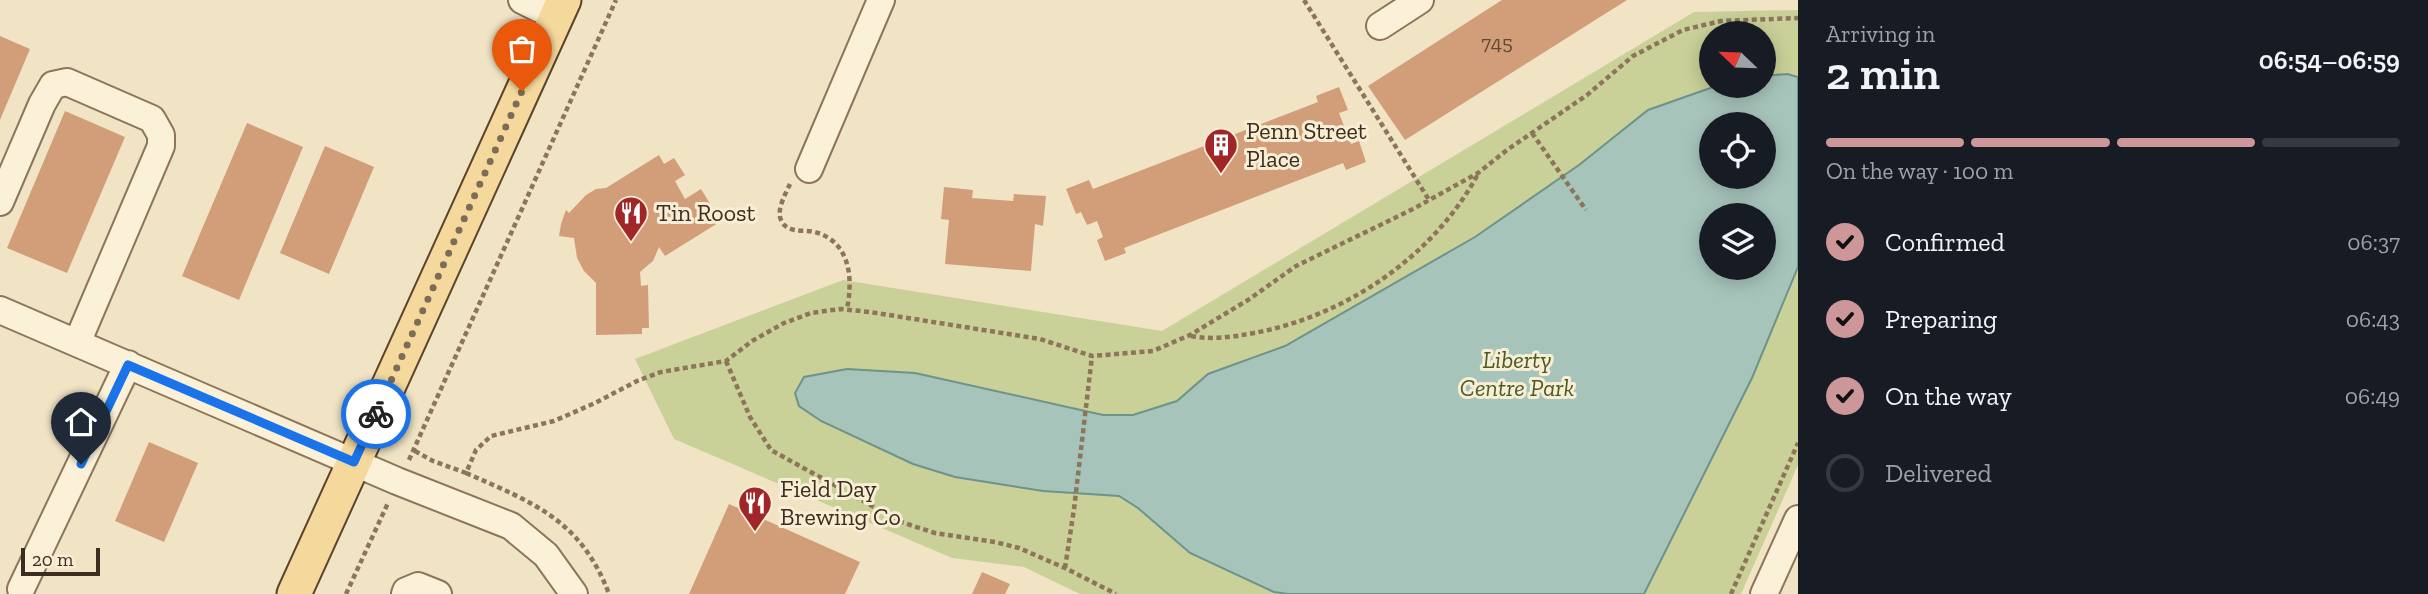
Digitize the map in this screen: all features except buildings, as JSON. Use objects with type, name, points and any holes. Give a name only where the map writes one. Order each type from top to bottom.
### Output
[{"type":"main road","points":[[294,594],[560,8]]},
{"type":"street","points":[[522,0],[560,8]]},
{"type":"street","points":[[801,172],[881,0]]},
{"type":"street","points":[[1380,26],[1420,0]]},
{"type":"street","points":[[0,202],[42,104],[53,85],[66,82],[152,119],[161,135],[161,146],[77,343]]},
{"type":"street","points":[[0,310],[397,481],[511,526],[546,555],[574,594]]},
{"type":"street","points":[[21,589],[128,365]]},
{"type":"street","points":[[1764,594],[1798,519]]},
{"type":"street","points":[[405,594],[418,586],[438,594]]},
{"type":"path","points":[[346,594],[397,481],[415,451],[616,0]]},
{"type":"path","points":[[1304,0],[1429,200]]},
{"type":"path","points":[[415,451],[466,473],[476,450],[491,436],[554,421],[661,372],[726,361],[752,341],[784,323],[811,313],[847,309],[1040,339],[1092,356],[1153,351],[1190,335],[1248,300],[1296,266],[1478,173],[1587,95],[1633,56],[1683,30],[1721,21],[1798,18]]},
{"type":"path","points":[[1532,133],[1586,211]]},
{"type":"path","points":[[801,172],[779,212],[780,219],[786,227],[797,231],[817,232],[838,246],[850,275],[851,291],[847,309]]},
{"type":"path","points":[[1190,335],[1209,339],[1234,337],[1278,328],[1339,306],[1376,283],[1425,244],[1468,193],[1478,173]]},
{"type":"path","points":[[1065,568],[1092,356]]},
{"type":"path","points":[[726,361],[750,417],[771,450],[901,522],[934,533],[1019,548],[1116,594]]},
{"type":"path","points":[[1731,594],[1798,443]]},
{"type":"green space","name":"Liberty Centre Park","points":[[1798,10],[1798,465],[1741,594],[1080,594],[1024,567],[952,558],[674,439],[635,359],[843,280],[1162,331],[1694,12]]},
{"type":"water","points":[[1776,75],[1798,77],[1798,267],[1752,378],[1644,594],[1274,592],[1190,553],[1138,508],[1119,496],[1043,491],[955,477],[913,464],[821,421],[799,406],[795,393],[804,377],[847,369],[915,373],[1103,415],[1133,415],[1177,401],[1208,374],[1285,346],[1475,237],[1579,165],[1648,110],[1699,92],[1699,98],[1776,98]]},
{"type":"way so far","points":[[376,414],[522,91]]},
{"type":"place","name":"Penn Street Place","points":[[1221,175]]},
{"type":"place","name":"Tin Roost","points":[[631,243]]},
{"type":"place","name":"Field Day Brewing Co","points":[[755,533]]},
{"type":"route","points":[[81,464],[128,365],[354,462],[376,414]]}]
